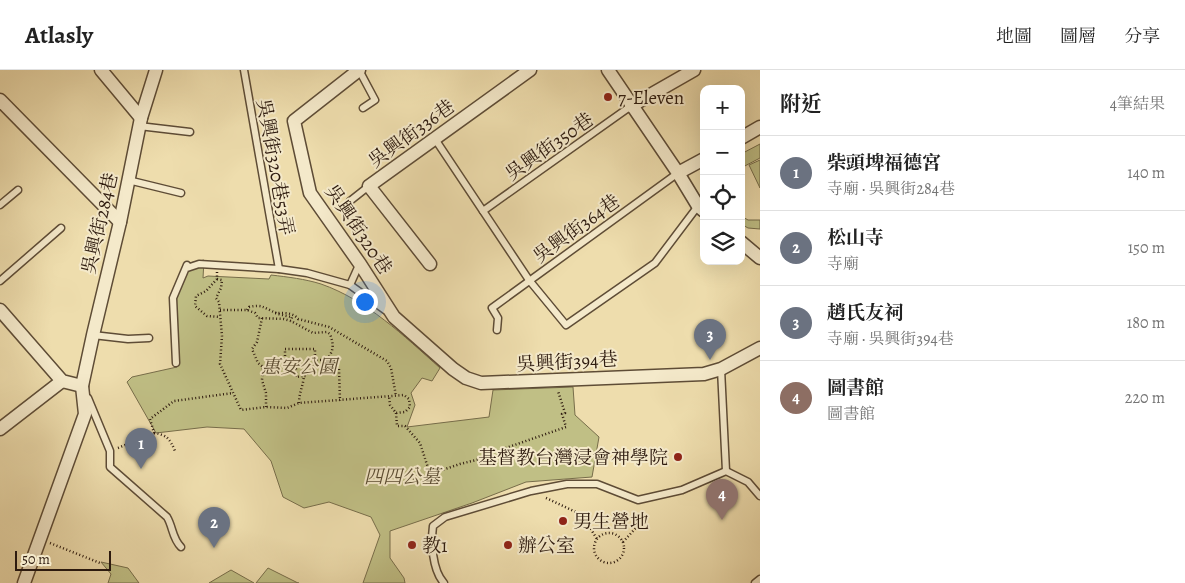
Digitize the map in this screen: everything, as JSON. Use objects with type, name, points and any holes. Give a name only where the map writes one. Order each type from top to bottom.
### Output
[{"type":"street","points":[[101,70],[140,122]]},
{"type":"street","name":"吳興街284巷","points":[[24,583],[85,414],[82,386],[120,222],[140,122],[156,70]]},
{"type":"street","name":"吳興街320巷","points":[[359,70],[294,120],[310,193],[360,264],[394,317]]},
{"type":"street","name":"吳興街336巷","points":[[430,264],[369,186],[530,70]]},
{"type":"street","points":[[608,70],[700,206]]},
{"type":"street","points":[[631,106],[691,71]]},
{"type":"street","points":[[0,100],[120,222]]},
{"type":"street","points":[[745,136],[760,127]]},
{"type":"street","points":[[678,173],[700,161]]},
{"type":"street","points":[[745,245],[760,258]]},
{"type":"street","points":[[0,310],[62,381],[82,386]]},
{"type":"street","name":"吳興街394巷","points":[[394,317],[453,369],[475,382],[499,383],[704,374],[721,369],[760,348]]},
{"type":"street","points":[[0,429],[62,381]]},
{"type":"lane","name":"吳興街320巷53弄","points":[[244,70],[279,268]]},
{"type":"lane","points":[[359,70],[375,100],[363,108]]},
{"type":"lane","name":"吳興街350巷","points":[[483,211],[631,106]]},
{"type":"lane","points":[[140,122],[190,132]]},
{"type":"lane","points":[[435,139],[529,280],[566,324],[655,263],[700,209]]},
{"type":"lane","name":"吳興街364巷","points":[[497,330],[498,318],[492,308],[678,173]]},
{"type":"lane","points":[[128,180],[181,193]]},
{"type":"lane","points":[[350,201],[369,186]]},
{"type":"lane","points":[[0,205],[18,190]]},
{"type":"lane","points":[[0,281],[60,228]]},
{"type":"lane","points":[[176,363],[173,298],[178,282],[187,265],[187,268],[199,264],[279,268],[308,273],[350,285],[394,317]]},
{"type":"lane","points":[[350,285],[360,264]]},
{"type":"lane","points":[[93,335],[128,339],[149,338]]},
{"type":"lane","points":[[721,369],[726,471]]},
{"type":"lane","points":[[82,386],[110,451],[110,467],[170,521],[172,535],[181,547]]},
{"type":"lane","points":[[444,583],[440,578],[431,543],[433,526],[445,517],[530,491],[567,484],[597,484],[638,500],[682,490],[726,471],[748,482],[760,496]]},
{"type":"lane","points":[[755,583],[760,579]]},
{"type":"path","points":[[217,266],[217,279],[206,291],[196,296],[195,306],[208,316],[220,317]]},
{"type":"path","points":[[217,279],[222,280],[222,288],[216,298],[219,302],[222,336],[220,364],[240,410],[266,406],[287,408],[299,403],[404,395],[409,399],[410,407],[405,412],[396,413]]},
{"type":"path","points":[[247,310],[249,307],[258,305],[292,318],[291,321]]},
{"type":"path","points":[[220,310],[247,310],[255,313],[258,318],[291,321],[313,333],[327,332],[330,334],[333,343],[330,356],[326,360],[315,360]]},
{"type":"path","points":[[275,313],[284,312],[295,315],[298,319],[330,327],[387,362],[391,368],[396,396]]},
{"type":"path","points":[[262,318],[257,342],[252,349],[258,363],[263,367],[262,380],[266,393],[266,406]]},
{"type":"path","points":[[285,349],[315,349],[315,365],[312,365],[312,369],[307,369],[307,376],[304,376],[296,377],[296,369],[291,369],[290,361],[285,361],[285,349]]},
{"type":"path","points":[[339,368],[340,401]]},
{"type":"path","points":[[299,403],[304,376]]},
{"type":"path","points":[[154,433],[150,419],[174,401],[233,393]]},
{"type":"path","points":[[389,396],[390,405],[396,413],[397,426],[405,426],[420,443],[430,474]]},
{"type":"path","points":[[410,481],[504,453],[503,449],[566,427],[562,414],[565,413],[561,400]]},
{"type":"path","points":[[110,451],[154,433],[164,435],[170,440],[175,451]]},
{"type":"path","points":[[530,491],[582,515],[598,539]]},
{"type":"path","points":[[623,542],[644,519],[638,500]]},
{"type":"path","points":[[611,533],[620,538],[624,547],[622,556],[615,562],[605,563],[597,558],[594,553],[595,543],[598,539],[601,535],[611,533]]},
{"type":"path","points":[[39,539],[100,563]]},
{"type":"green space","points":[[760,144],[760,158],[745,166],[745,152]]},
{"type":"green space","points":[[760,160],[760,188],[749,165]]},
{"type":"green space","points":[[745,218],[760,220],[760,229],[745,226]]},
{"type":"green space","name":"惠安公園","points":[[204,260],[203,278],[208,276],[269,279],[271,275],[303,279],[321,284],[354,299],[399,332],[440,368],[432,381],[422,378],[411,393],[415,405],[407,427],[489,417],[493,390],[573,387],[575,415],[599,437],[592,477],[526,482],[390,531],[390,558],[404,578],[405,583],[363,583],[380,535],[371,517],[329,502],[304,508],[283,497],[271,461],[244,429],[207,427],[156,433],[127,382],[132,377],[177,367],[170,323],[174,289],[179,277],[189,263]]},
{"type":"green space","points":[[101,562],[128,568],[139,583],[108,583],[111,574]]},
{"type":"green space","points":[[268,568],[298,583],[256,583]]},
{"type":"green space","points":[[231,570],[254,583],[209,583]]},
{"type":"place","name":"7-Eleven","points":[[608,97]]},
{"type":"place","name":"趙氏友祠","points":[[710,360]]},
{"type":"place","name":"基督教台灣浸會神學院","points":[[678,457]]},
{"type":"place","name":"柴頭埤福德宮","points":[[141,469]]},
{"type":"place","name":"圖書館","points":[[722,520]]},
{"type":"place","name":"男生營地","points":[[563,521]]},
{"type":"place","name":"教1","points":[[412,545]]},
{"type":"place","name":"辦公室","points":[[508,545]]},
{"type":"place","name":"松山寺","points":[[214,548]]},
{"type":"park label","name":"四四公墓","points":[[402,476]]}]
